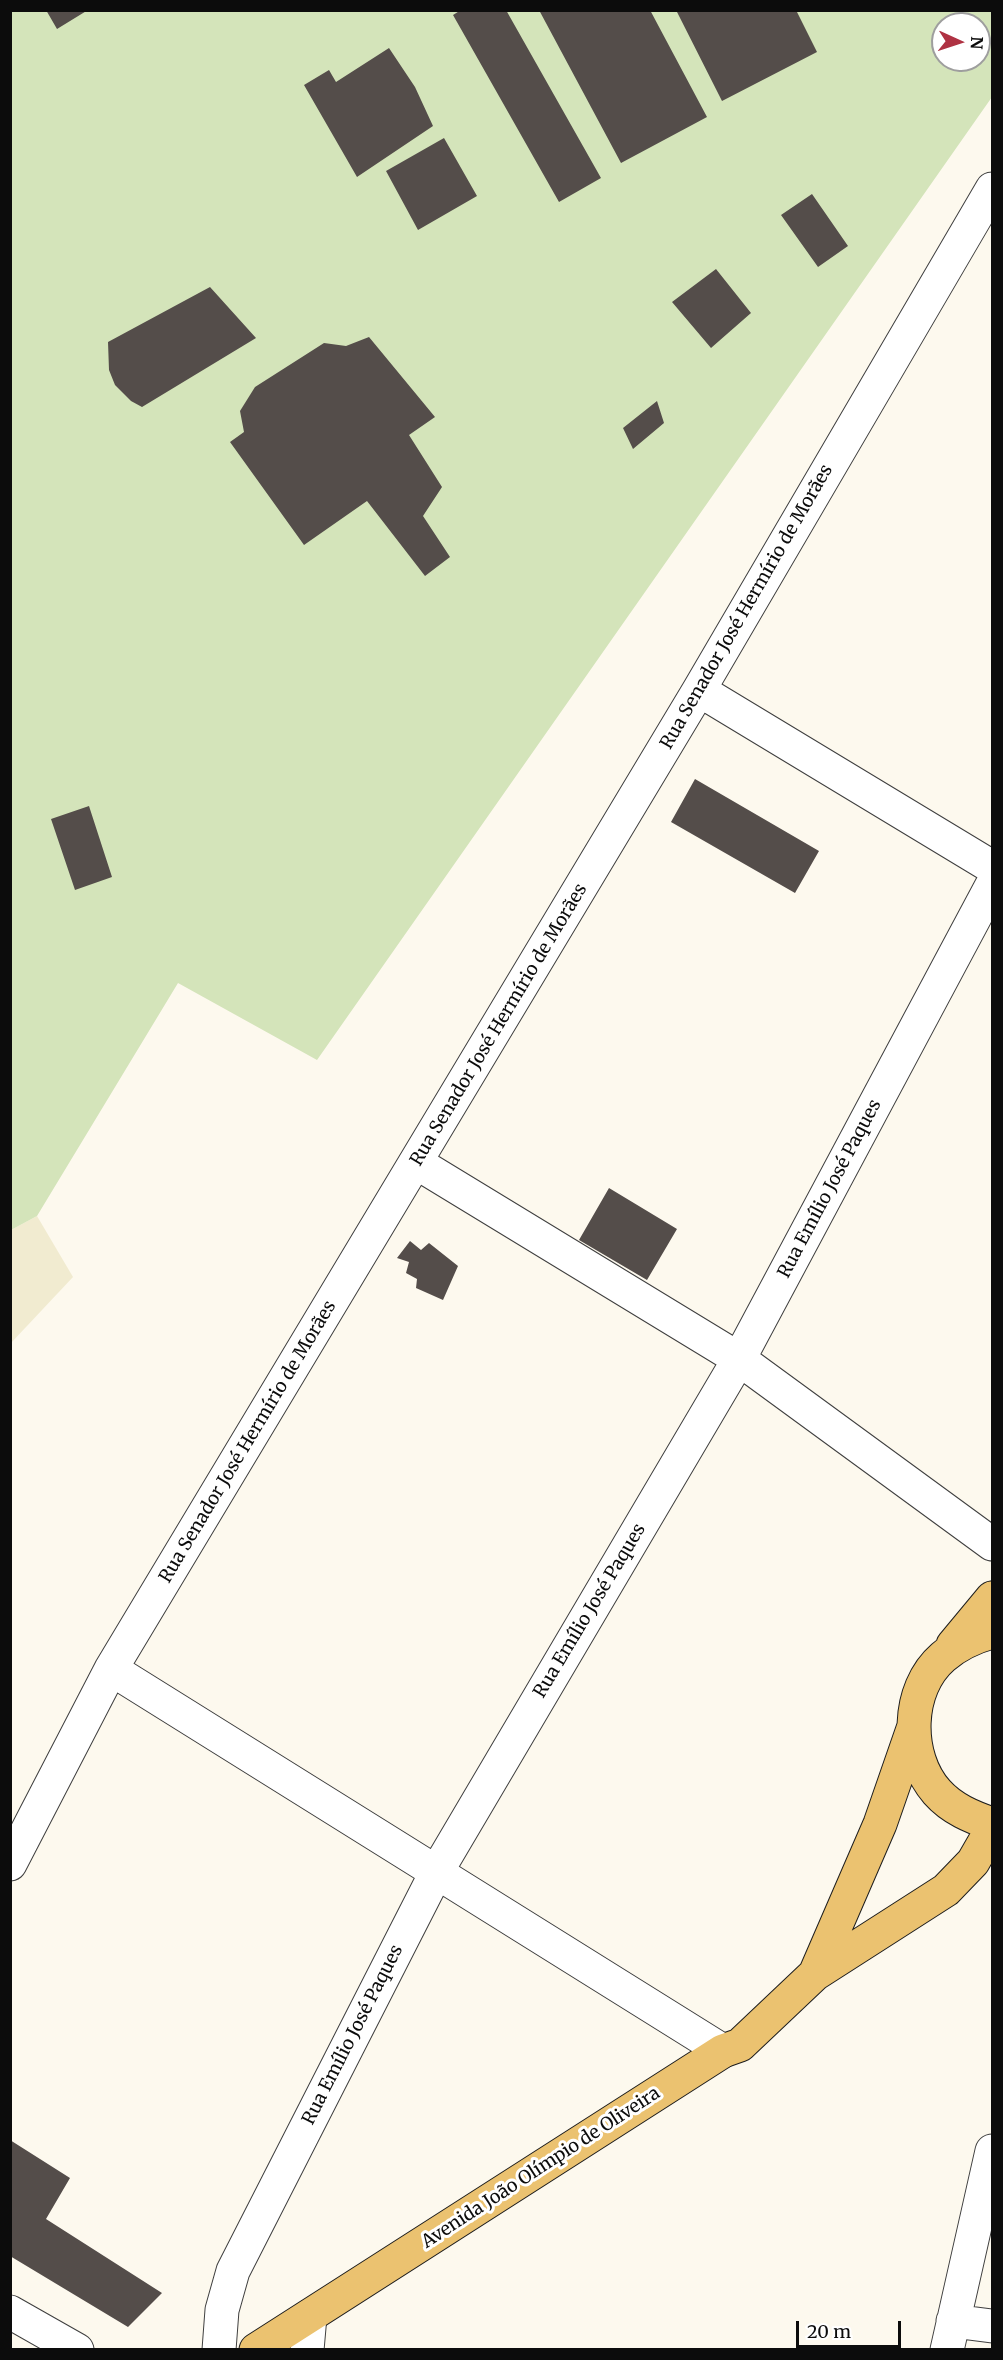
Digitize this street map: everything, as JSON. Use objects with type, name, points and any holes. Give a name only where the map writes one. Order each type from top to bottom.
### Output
[{"type":"main road","points":[[942,1658],[993,1598]]},
{"type":"main road","points":[[942,1658],[970,1638],[993,1632]]},
{"type":"main road","name":"Avenida João Olímpio de Oliveira","points":[[815,1974],[880,1824],[913,1729],[926,1679],[942,1658]]},
{"type":"main road","points":[[913,1729],[920,1763],[937,1792],[963,1813],[993,1824]]},
{"type":"main road","name":"Avenida João Olímpio de Oliveira","points":[[256,2349],[723,2051],[740,2045],[815,1974],[946,1890],[973,1862],[993,1829]]},
{"type":"street","name":"Rua Senador José Hermírio de Morães","points":[[10,1864],[111,1668],[417,1163],[699,690],[993,189]]},
{"type":"street","points":[[699,690],[993,867]]},
{"type":"street","name":"Rua Emílio José Paques","points":[[219,2349],[222,2310],[233,2271],[437,1871],[740,1359],[993,885]]},
{"type":"street","points":[[417,1163],[498,1215],[740,1359],[993,1544]]},
{"type":"street","points":[[111,1668],[723,2051]]},
{"type":"street","points":[[993,2151],[950,2335],[993,2326]]},
{"type":"street","points":[[10,2312],[77,2349]]},
{"type":"street","points":[[307,2349],[310,2316]]},
{"type":"shaded area","points":[[37,1216],[73,1277],[11,1343],[11,1230]]},
{"type":"green space","points":[[11,11],[992,11],[992,97],[317,1060],[178,983],[37,1216],[11,1230]]},
{"type":"building","points":[[46,10],[88,10],[57,29]]},
{"type":"building","points":[[461,10],[506,10],[601,178],[559,202],[453,15]]},
{"type":"building","points":[[539,10],[650,10],[707,117],[621,163]]},
{"type":"building","points":[[676,10],[796,10],[817,52],[722,101]]},
{"type":"building","points":[[389,48],[415,87],[433,126],[357,177],[304,85],[329,70],[336,82]]},
{"type":"building","points":[[444,138],[477,196],[418,230],[386,171]]},
{"type":"building","points":[[812,194],[848,246],[818,267],[781,215]]},
{"type":"building","points":[[716,269],[751,313],[711,348],[672,302]]},
{"type":"building","points":[[210,287],[256,338],[142,407],[131,401],[115,385],[109,370],[108,342]]},
{"type":"building","points":[[369,337],[435,417],[409,435],[442,487],[423,516],[450,557],[425,576],[367,501],[304,545],[230,442],[244,432],[240,411],[255,387],[324,343],[346,346]]},
{"type":"building","points":[[657,401],[664,423],[633,449],[623,428]]},
{"type":"building","points":[[695,779],[819,851],[795,893],[671,822]]},
{"type":"building","points":[[89,806],[112,877],[75,890],[51,819]]},
{"type":"building","points":[[609,1188],[677,1229],[647,1280],[579,1240]]},
{"type":"building","points":[[410,1241],[421,1250],[429,1243],[458,1266],[443,1300],[416,1288],[417,1279],[406,1273],[409,1262],[397,1258]]},
{"type":"building","points":[[10,2140],[70,2178],[46,2219],[162,2293],[128,2327],[10,2256]]}]
